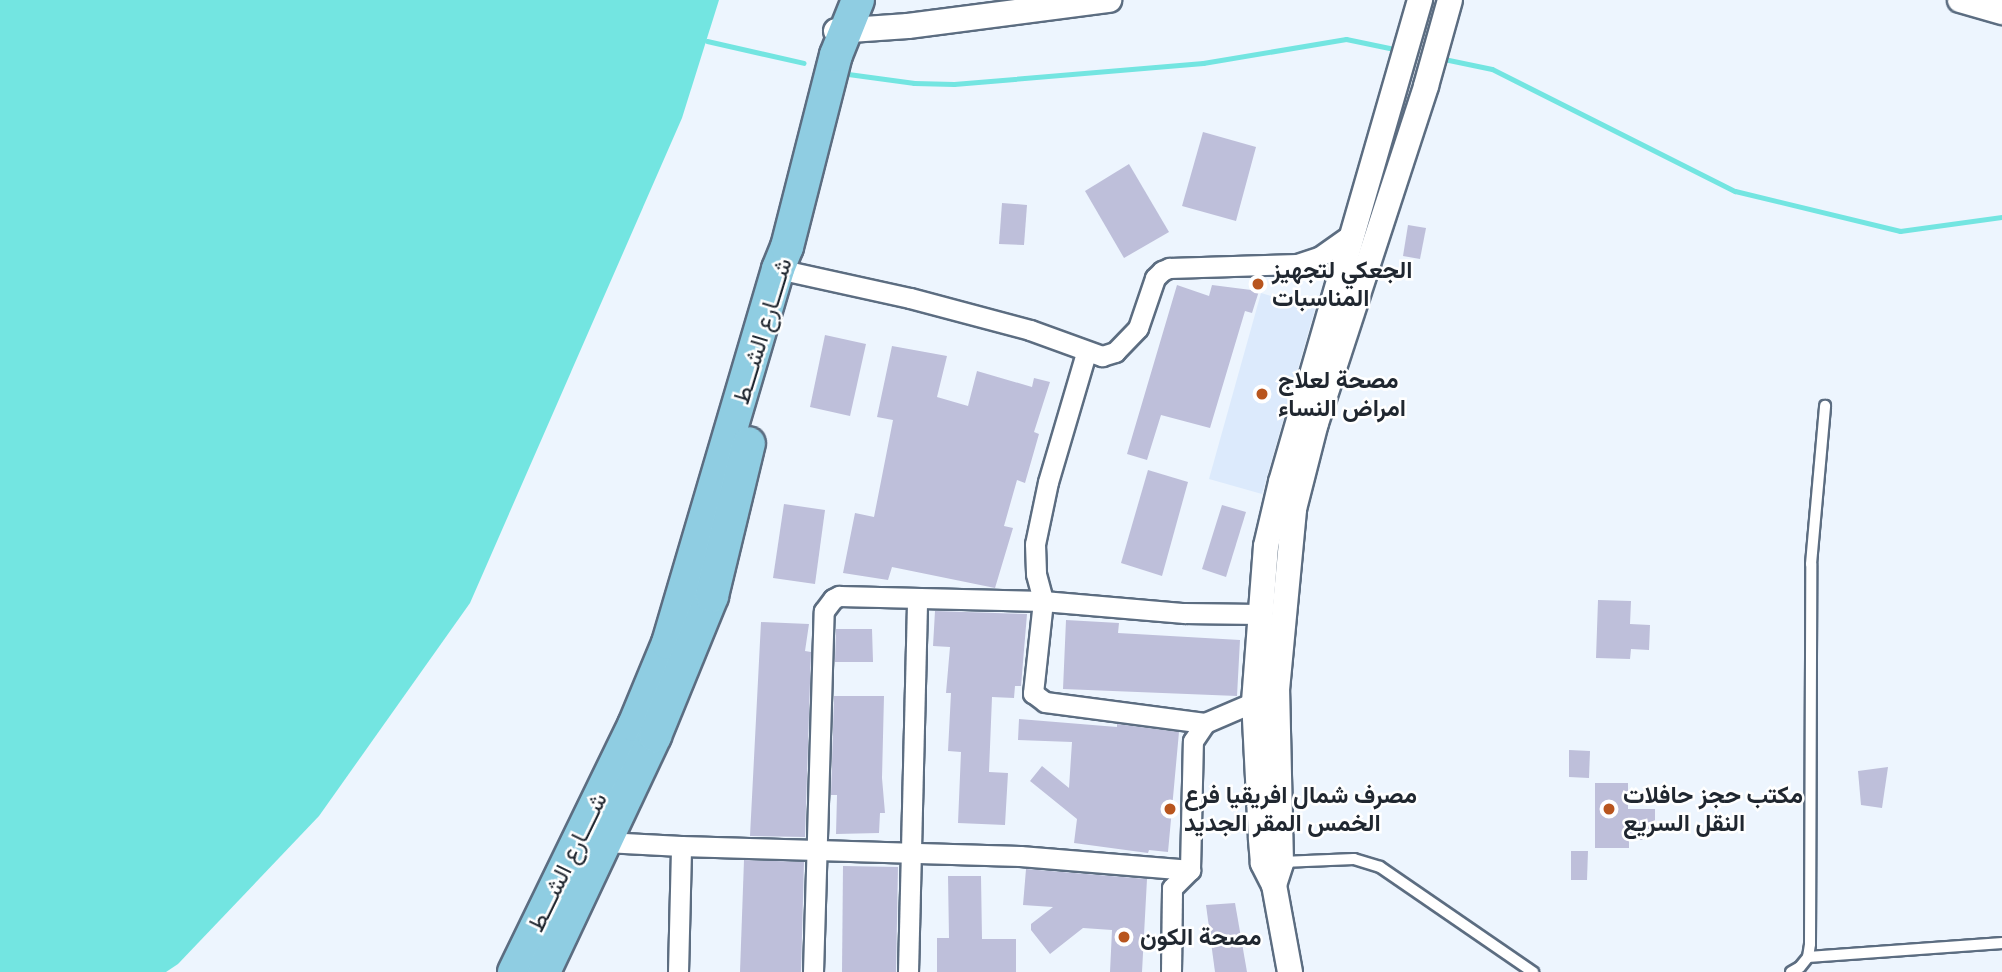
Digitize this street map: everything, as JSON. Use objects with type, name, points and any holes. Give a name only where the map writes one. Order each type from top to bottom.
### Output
[{"type":"main road","points":[[840,29],[858,0]]},
{"type":"main road","name":"شــــارع الشـــط","points":[[514,972],[645,730],[712,596],[784,263],[840,29]]},
{"type":"main road","name":"شــــارع الشـــط","points":[[544,972],[605,842],[645,730]]},
{"type":"street","points":[[840,29],[908,26],[1109,0]]},
{"type":"street","points":[[1290,972],[1272,870],[1254,702],[1259,614],[1272,514],[1420,0]]},
{"type":"street","points":[[1272,870],[1277,690],[1294,509],[1316,423],[1426,86],[1450,0]]},
{"type":"street","points":[[1960,0],[2002,12]]},
{"type":"street","points":[[784,263],[1030,330],[1086,353],[1102,356],[1115,352],[1138,328],[1155,278],[1169,268],[1297,264],[1319,257],[1353,233]]},
{"type":"street","points":[[1086,353],[1040,517],[1035,561],[1043,601],[1033,689],[1036,698],[1045,702],[1205,723],[1254,702]]},
{"type":"street","points":[[813,972],[824,611],[828,603],[839,597],[1043,601],[1184,613],[1259,614]]},
{"type":"street","points":[[908,972],[917,600]]},
{"type":"street","points":[[1171,972],[1172,888],[1190,870],[1191,752],[1193,741],[1205,723]]},
{"type":"street","points":[[605,842],[911,851],[1082,860],[1190,870]]},
{"type":"street","points":[[678,972],[681,846]]},
{"type":"lane","points":[[1791,972],[1800,967],[1808,957],[1811,888],[1811,564],[1825,406]]},
{"type":"lane","points":[[1272,870],[1354,859],[1380,867],[1533,972]]},
{"type":"lane","points":[[1808,957],[2002,943]]},
{"type":"shaded area","points":[[0,0],[719,0],[682,118],[470,603],[319,816],[178,964],[166,972],[0,972]]},
{"type":"shaded area","name":"مصحة لعلاج امراض النساء","points":[[1261,293],[1315,309],[1262,494],[1209,479]]},
{"type":"building","points":[[1203,132],[1256,147],[1236,221],[1182,206]]},
{"type":"building","points":[[1129,164],[1169,232],[1124,258],[1085,191]]},
{"type":"building","points":[[1002,203],[1027,205],[1024,245],[999,244]]},
{"type":"building","points":[[1408,225],[1426,228],[1420,259],[1403,256]]},
{"type":"building","points":[[1177,285],[1209,296],[1212,285],[1259,291],[1252,313],[1245,311],[1210,428],[1161,415],[1147,460],[1127,454]]},
{"type":"building","points":[[825,335],[866,344],[850,416],[810,407]]},
{"type":"building","points":[[892,346],[947,356],[937,397],[968,406],[977,371],[1032,387],[1034,378],[1050,382],[1034,432],[1039,434],[1025,483],[1017,480],[1004,526],[1013,528],[995,588],[892,567],[888,580],[843,573],[855,513],[874,517],[893,420],[877,417]]},
{"type":"building","points":[[1148,470],[1188,482],[1162,576],[1121,563]]},
{"type":"building","points":[[784,504],[825,510],[815,584],[773,578]]},
{"type":"building","points":[[1222,505],[1246,512],[1226,577],[1202,569]]},
{"type":"building","points":[[1598,600],[1631,601],[1630,624],[1650,625],[1649,650],[1631,649],[1630,659],[1596,658]]},
{"type":"building","points":[[935,611],[1027,614],[1021,686],[1015,686],[1014,698],[992,697],[989,772],[1008,773],[1005,825],[958,823],[961,752],[948,751],[951,693],[946,693],[950,647],[933,646]]},
{"type":"building","points":[[1066,620],[1119,623],[1118,633],[1240,640],[1237,696],[1063,689]]},
{"type":"building","points":[[761,622],[809,624],[805,651],[811,652],[805,837],[750,836]]},
{"type":"building","points":[[836,629],[872,629],[873,662],[835,662]]},
{"type":"building","points":[[834,696],[884,696],[882,778],[885,813],[880,813],[879,833],[836,834],[837,795],[831,795]]},
{"type":"building","points":[[1019,719],[1117,727],[1117,724],[1179,732],[1168,852],[1149,850],[1148,853],[1074,843],[1077,819],[1030,781],[1042,766],[1069,788],[1072,742],[1018,740]]},
{"type":"building","points":[[1569,750],[1590,751],[1589,778],[1569,777]]},
{"type":"building","points":[[1888,767],[1882,808],[1861,805],[1858,771]]},
{"type":"building","points":[[1595,783],[1628,783],[1628,809],[1655,809],[1655,829],[1643,829],[1643,840],[1629,839],[1629,848],[1595,848]]},
{"type":"building","points":[[1571,851],[1588,851],[1587,880],[1571,880]]},
{"type":"building","points":[[744,860],[804,862],[801,972],[740,972]]},
{"type":"building","points":[[843,866],[898,867],[896,972],[842,972]]},
{"type":"building","points":[[1026,869],[1147,879],[1142,972],[1110,972],[1112,930],[1083,928],[1050,954],[1031,930],[1031,924],[1053,907],[1023,905]]},
{"type":"building","points":[[948,876],[981,876],[982,939],[1016,939],[1016,972],[937,972],[937,938],[949,938]]},
{"type":"building","points":[[1235,903],[1247,972],[1215,972],[1206,905]]},
{"type":"waterway","points":[[848,74],[914,83],[954,84],[1203,63],[1346,39],[1399,50]]},
{"type":"waterway","points":[[707,41],[804,63]]},
{"type":"waterway","points":[[1439,58],[1492,69],[1735,191],[1900,231],[2002,217]]},
{"type":"place","name":"الجعكي لتجهيز المناسبات","points":[[1258,284]]},
{"type":"place","name":"مصحة لعلاج امراض النساء","points":[[1262,394]]},
{"type":"place","name":"مصرف شمال افريقيا فرع الخمس المقر الجديد","points":[[1170,809]]},
{"type":"place","name":"مكتب حجز حافلات النقل السريع","points":[[1609,809]]},
{"type":"place","name":"مصحة الكون","points":[[1124,937]]}]
